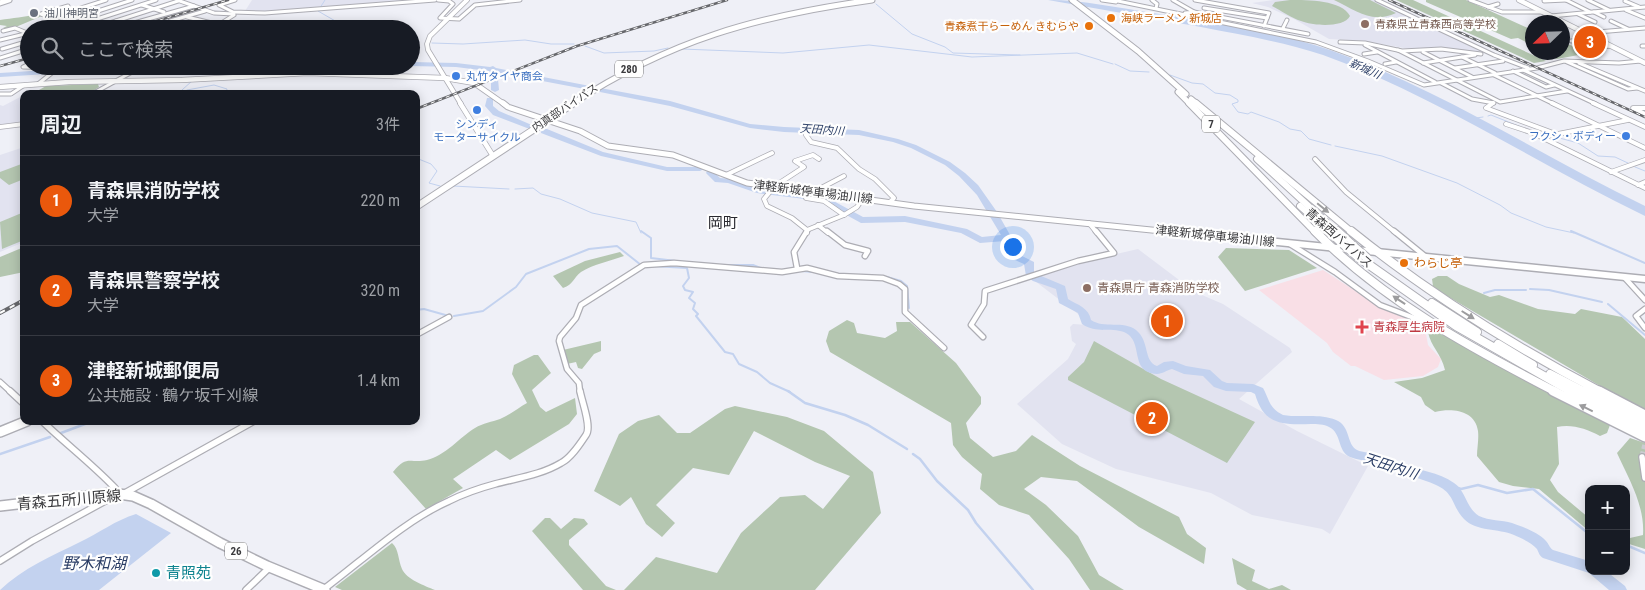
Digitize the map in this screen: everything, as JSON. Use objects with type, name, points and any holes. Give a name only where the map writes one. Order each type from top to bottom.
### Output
[{"type":"main road","points":[[0,3],[9,0]]},
{"type":"main road","name":"内真部バイパス","points":[[420,205],[593,89],[623,71],[691,41],[776,16],[872,0]]},
{"type":"main road","name":"青森西バイパス","points":[[1066,0],[1134,52],[1343,244],[1478,333],[1551,375],[1645,423]]},
{"type":"main road","name":"青森西バイパス","points":[[1072,0],[1138,51],[1363,257],[1456,326],[1569,391],[1645,429]]},
{"type":"main road","points":[[1519,0],[1549,15]]},
{"type":"main road","points":[[1570,25],[1643,62]]},
{"type":"main road","name":"津軽新城停車場油川線","points":[[0,87],[270,75]]},
{"type":"main road","name":"津軽新城停車場油川線","points":[[367,75],[445,78],[474,83],[485,89],[508,108],[586,134],[608,146],[673,155],[746,183],[772,190],[818,192],[890,202],[1089,222],[1293,246],[1330,247],[1645,279]]},
{"type":"main road","points":[[1178,92],[1330,247],[1356,269],[1445,330],[1536,382],[1645,437]]},
{"type":"main road","points":[[1191,99],[1377,252],[1457,308],[1552,366],[1645,414]]},
{"type":"main road","points":[[0,432],[20,424]]},
{"type":"main road","name":"青森五所川原線","points":[[0,506],[112,493],[124,494],[151,504],[220,543],[270,567],[325,590]]},
{"type":"street","points":[[50,18],[106,0]]},
{"type":"street","points":[[70,20],[131,0],[164,12]]},
{"type":"street","points":[[94,20],[156,0]]},
{"type":"street","points":[[119,20],[177,0],[206,11],[235,14],[227,20]]},
{"type":"street","points":[[235,0],[219,5],[233,12],[265,14],[436,0],[448,1],[453,4],[439,17],[447,19],[459,18],[476,5],[520,0]]},
{"type":"street","points":[[467,0],[428,39],[428,50],[493,156]]},
{"type":"street","points":[[1102,0],[1184,14],[1204,8],[1267,18]]},
{"type":"street","points":[[1113,0],[1309,40],[1356,56],[1424,85],[1528,69],[1564,61],[1643,62]]},
{"type":"street","points":[[1152,0],[1157,4],[1156,8]]},
{"type":"street","points":[[1173,0],[1194,12],[1308,34]]},
{"type":"street","points":[[1197,0],[1204,8]]},
{"type":"street","points":[[1197,0],[1269,13],[1264,25]]},
{"type":"street","points":[[1377,0],[1528,69]]},
{"type":"street","points":[[1470,0],[1502,12],[1543,12]]},
{"type":"street","points":[[1544,2],[1566,0],[1604,17]]},
{"type":"street","points":[[1588,0],[1611,10]]},
{"type":"street","points":[[1625,1],[1640,7]]},
{"type":"street","points":[[1486,7],[1498,4]]},
{"type":"street","points":[[54,20],[41,14],[68,6]]},
{"type":"street","points":[[144,20],[194,6]]},
{"type":"street","points":[[1564,15],[1645,7]]},
{"type":"street","points":[[105,9],[129,17]]},
{"type":"street","points":[[1624,9],[1645,18]]},
{"type":"street","points":[[174,20],[206,11]]},
{"type":"street","points":[[1577,14],[1595,22]]},
{"type":"street","points":[[185,17],[198,20]]},
{"type":"street","points":[[1283,28],[1287,20]]},
{"type":"street","points":[[1611,21],[1629,30]]},
{"type":"street","points":[[3,30],[15,28],[20,30]]},
{"type":"street","points":[[1586,33],[1644,29]]},
{"type":"street","points":[[0,40],[20,35]]},
{"type":"street","points":[[1571,41],[1597,39]]},
{"type":"street","points":[[1340,42],[1361,43],[1398,50],[1448,50],[1481,54],[1528,69]]},
{"type":"street","points":[[1361,43],[1468,97],[1493,104]]},
{"type":"street","points":[[2,49],[20,44]]},
{"type":"street","points":[[1592,48],[1611,46]]},
{"type":"street","points":[[1398,50],[1500,102]]},
{"type":"street","points":[[1448,50],[1645,148]]},
{"type":"street","points":[[1421,51],[1473,77]]},
{"type":"street","points":[[0,58],[20,52]]},
{"type":"street","points":[[1364,54],[1377,52]]},
{"type":"street","points":[[1422,63],[1481,54]]},
{"type":"street","points":[[0,58],[6,60]]},
{"type":"street","points":[[1455,68],[1503,60]]},
{"type":"street","points":[[1564,61],[1628,89],[1637,88]]},
{"type":"street","points":[[1576,61],[1645,91]]},
{"type":"street","points":[[1385,64],[1397,62]]},
{"type":"street","points":[[1521,70],[1645,127]]},
{"type":"street","points":[[1513,71],[1546,87],[1555,85]]},
{"type":"street","points":[[38,84],[48,75]]},
{"type":"street","points":[[99,90],[127,75]]},
{"type":"street","points":[[0,94],[11,94],[23,86]]},
{"type":"street","points":[[1553,135],[1486,108],[1500,102],[1567,91]]},
{"type":"street","points":[[1468,97],[1484,94]]},
{"type":"street","points":[[1645,108],[1633,108],[1645,114]]},
{"type":"street","points":[[1543,137],[1630,120]]},
{"type":"street","points":[[0,127],[20,124]]},
{"type":"street","points":[[1506,124],[1543,137],[1645,188]]},
{"type":"street","points":[[804,126],[811,142],[838,148],[858,169],[875,179],[894,198],[890,202]]},
{"type":"street","points":[[726,175],[772,152]]},
{"type":"street","points":[[807,230],[792,218],[767,206],[764,199],[781,182],[804,167],[795,161],[813,155],[818,159]]},
{"type":"street","points":[[1316,159],[1346,192],[1426,257]]},
{"type":"street","points":[[1610,172],[1645,160]]},
{"type":"street","points":[[818,192],[823,187],[844,176]]},
{"type":"street","points":[[1638,185],[1645,182]]},
{"type":"street","points":[[806,198],[824,201],[846,214]]},
{"type":"street","points":[[807,230],[846,214],[857,207],[863,198]]},
{"type":"street","points":[[983,337],[971,325],[984,304],[985,291],[1078,261],[1114,253],[1089,222]]},
{"type":"street","points":[[818,225],[846,245],[868,252],[866,256]]},
{"type":"street","points":[[797,268],[793,255],[796,247],[807,235],[807,230]]},
{"type":"street","points":[[1293,246],[1335,272],[1380,305],[1445,330]]},
{"type":"street","points":[[325,590],[412,522],[448,501],[560,464],[582,442],[588,433],[589,426],[582,405],[581,387],[579,382],[566,369],[559,342],[560,337],[576,318],[581,305],[618,284],[635,269],[644,265],[674,264],[782,272],[797,268],[839,276],[867,276],[886,279],[902,286],[906,293],[905,312],[944,348]]},
{"type":"street","points":[[1624,277],[1645,300]]},
{"type":"street","points":[[1645,309],[1636,316],[1645,328]]},
{"type":"street","points":[[420,333],[449,317]]},
{"type":"street","points":[[0,382],[20,400]]},
{"type":"street","points":[[0,390],[6,388]]},
{"type":"street","points":[[0,561],[32,541],[107,500],[115,488],[96,468],[72,450],[46,425]]},
{"type":"street","points":[[124,494],[247,425]]},
{"type":"street","points":[[1642,457],[1645,478]]},
{"type":"street","points":[[246,590],[270,567]]},
{"type":"shaded area","points":[[252,0],[410,0],[259,12],[245,11]]},
{"type":"shaded area","name":"青森県立青森西高等学校","points":[[1274,0],[1375,0],[1485,53],[1441,49],[1415,50],[1365,41],[1329,39],[1294,19],[1268,7],[1252,3]]},
{"type":"shaded area","points":[[20,97],[20,124],[0,127],[0,105],[3,106]]},
{"type":"shaded area","points":[[20,148],[20,244],[0,252],[0,155]]},
{"type":"shaded area","points":[[1138,249],[1195,292],[1223,304],[1290,348],[1292,352],[1239,399],[1297,431],[1368,466],[1330,534],[1322,529],[1252,515],[1211,493],[1116,469],[1062,444],[1017,404],[1068,359],[1076,344],[1072,341],[1070,327],[1073,324],[1088,325],[1078,314],[1031,278],[1077,263]]},
{"type":"shaded area","name":"青森厚生病院","points":[[1323,270],[1383,309],[1410,319],[1426,334],[1428,345],[1441,359],[1438,367],[1423,376],[1384,380],[1355,366],[1351,366],[1333,352],[1327,343],[1259,290]]},
{"type":"green space","points":[[1290,0],[1332,4],[1346,11],[1350,16],[1342,23],[1328,25],[1313,24],[1297,20],[1272,6],[1275,2]]},
{"type":"green space","points":[[1334,0],[1370,0],[1396,13],[1387,16],[1371,17]]},
{"type":"green space","points":[[1396,0],[1413,0],[1525,51],[1525,59]]},
{"type":"green space","points":[[1426,0],[1466,0],[1525,27],[1525,42],[1518,38],[1511,39],[1426,2]]},
{"type":"green space","points":[[38,14],[42,16],[32,20],[20,20],[20,25],[11,29],[3,28],[7,26],[0,25],[0,20]]},
{"type":"green space","points":[[1570,45],[1589,53],[1570,57]]},
{"type":"green space","points":[[1527,60],[1546,61],[1534,63]]},
{"type":"green space","points":[[98,84],[99,87],[94,90],[39,90],[46,86]]},
{"type":"green space","points":[[20,164],[20,181],[9,185],[0,178],[0,172]]},
{"type":"green space","points":[[20,214],[20,242],[2,249],[0,222]]},
{"type":"green space","points":[[1226,248],[1289,250],[1317,268],[1245,291],[1218,257]]},
{"type":"green space","points":[[20,249],[20,273],[0,277],[0,257]]},
{"type":"green space","points":[[620,252],[624,256],[586,269],[578,274],[569,285],[563,288],[553,276],[585,261]]},
{"type":"green space","points":[[1438,276],[1447,276],[1459,284],[1490,297],[1499,295],[1538,309],[1575,314],[1581,309],[1622,317],[1645,339],[1645,410],[1612,393],[1442,293],[1433,286],[1432,279]]},
{"type":"green space","points":[[847,320],[854,323],[857,333],[885,338],[897,331],[896,322],[910,322],[956,363],[981,397],[981,404],[966,423],[970,438],[993,457],[1016,451],[1032,435],[1080,466],[1179,517],[1187,534],[1206,548],[1204,564],[1139,527],[1077,481],[1041,477],[1024,489],[1046,505],[1078,536],[1099,575],[1124,590],[1090,590],[1069,559],[1029,515],[999,505],[980,489],[982,474],[962,457],[953,445],[951,423],[830,352],[826,341],[829,331]]},
{"type":"green space","points":[[1417,322],[1443,333],[1610,425],[1607,433],[1600,436],[1579,428],[1557,427],[1559,464],[1550,480],[1558,492],[1585,515],[1585,528],[1539,489],[1513,486],[1499,482],[1477,456],[1478,431],[1476,424],[1468,415],[1448,410],[1435,412],[1425,405],[1421,397],[1394,382],[1422,378],[1445,370],[1428,332]]},
{"type":"green space","points":[[601,341],[601,351],[594,354],[582,369],[578,368],[576,362],[567,364],[563,350]]},
{"type":"green space","points":[[1094,341],[1161,379],[1255,422],[1227,463],[1068,380],[1068,377],[1084,362]]},
{"type":"green space","points":[[534,355],[538,355],[551,373],[532,390],[540,407],[546,412],[575,398],[577,414],[569,424],[510,460],[496,450],[453,479],[463,488],[426,509],[393,472],[405,461],[427,460],[440,455],[475,428],[504,417],[527,403],[512,374],[514,365]]},
{"type":"green space","points":[[735,406],[787,417],[824,431],[873,472],[881,513],[815,590],[624,590],[656,557],[717,573],[741,533],[780,497],[805,495],[823,509],[850,476],[815,462],[754,431],[729,475],[693,468],[656,505],[675,523],[662,537],[646,524],[631,497],[620,506],[594,491],[619,434],[638,421],[659,415],[677,433],[690,433],[725,409]]},
{"type":"green space","points":[[1630,438],[1645,443],[1645,549],[1630,544],[1630,538],[1643,535],[1643,524],[1639,503],[1617,453]]},
{"type":"green space","points":[[545,518],[550,518],[561,529],[574,518],[584,519],[588,524],[569,540],[569,545],[606,586],[616,590],[583,590],[532,531]]},
{"type":"green space","points":[[392,543],[396,548],[404,573],[416,582],[435,590],[342,590],[335,587]]},
{"type":"green space","points":[[1232,558],[1255,570],[1252,581],[1269,589],[1282,585],[1291,590],[1247,590],[1237,584]]},
{"type":"water","points":[[1048,0],[1088,3],[1220,24],[1287,37],[1330,50],[1371,66],[1450,103],[1645,206],[1645,216],[1406,90],[1323,55],[1247,36]]},
{"type":"water","name":"野木和湖","points":[[136,514],[171,533],[99,590],[0,590],[18,575],[38,563]]},
{"type":"waterway","points":[[325,0],[318,11],[334,20]]},
{"type":"waterway","points":[[876,4],[912,34],[945,47],[953,53],[1020,55]]},
{"type":"waterway","points":[[432,43],[463,44],[525,40],[551,44],[574,44]]},
{"type":"waterway","points":[[682,49],[783,53],[869,45],[972,57],[1077,53],[1113,64]]},
{"type":"waterway","points":[[585,46],[604,53],[654,51],[668,48]]},
{"type":"waterway","name":"天田内川","points":[[420,64],[456,65],[492,70]]},
{"type":"waterway","points":[[1115,64],[1130,71],[1149,72]]},
{"type":"waterway","name":"天田内川","points":[[492,70],[590,88]]},
{"type":"waterway","name":"天田内川","points":[[492,70],[490,74],[494,79],[495,90]]},
{"type":"waterway","name":"天田内川","points":[[0,75],[20,74]]},
{"type":"waterway","points":[[1170,75],[1192,83],[1203,84],[1215,93],[1230,95],[1238,100],[1238,102],[1232,104],[1238,112],[1248,114],[1251,112],[1279,122],[1290,129],[1301,131],[1309,139],[1331,145]]},
{"type":"waterway","points":[[182,90],[192,81]]},
{"type":"waterway","points":[[187,90],[214,85],[227,90]]},
{"type":"waterway","name":"天田内川","points":[[598,89],[670,103],[750,126],[784,130],[859,133],[877,136],[914,147],[931,154],[962,174],[980,193],[1008,239]]},
{"type":"waterway","name":"天田内川","points":[[490,100],[489,106],[496,113],[530,126]]},
{"type":"waterway","points":[[1488,116],[1491,115],[1521,127]]},
{"type":"waterway","name":"新城川","points":[[1476,118],[1483,117]]},
{"type":"waterway","name":"天田内川","points":[[544,131],[601,154],[667,169],[700,169]]},
{"type":"waterway","points":[[1535,132],[1545,135]]},
{"type":"waterway","points":[[1552,136],[1578,143],[1598,156],[1615,157],[1630,164]]},
{"type":"waterway","points":[[1335,146],[1382,156],[1457,183],[1500,205],[1511,213],[1546,227],[1574,233]]},
{"type":"waterway","points":[[420,160],[431,164],[437,171],[429,183],[440,186]]},
{"type":"waterway","points":[[1635,167],[1645,171]]},
{"type":"waterway","name":"天田内川","points":[[710,173],[718,180],[729,181],[757,190],[823,199],[861,220],[905,219],[964,231],[980,240],[997,239]]},
{"type":"waterway","points":[[453,186],[509,189]]},
{"type":"waterway","points":[[515,189],[533,188],[541,194],[560,199],[592,213],[636,222],[641,233]]},
{"type":"waterway","points":[[641,231],[651,238],[651,258],[676,261]]},
{"type":"waterway","points":[[1571,231],[1645,263]]},
{"type":"waterway","name":"天田内川","points":[[1002,238],[1008,239]]},
{"type":"waterway","name":"天田内川","points":[[1008,239],[1018,258],[1029,262],[1029,274],[1032,277],[1061,288],[1063,301],[1082,311],[1085,314],[1086,322],[1097,327],[1121,328],[1133,333],[1141,344],[1144,360],[1150,368],[1158,370],[1168,365],[1173,365],[1184,370],[1206,373],[1218,384],[1226,387],[1253,388],[1259,391],[1265,406],[1273,415],[1281,419],[1316,420],[1334,424],[1341,431],[1346,447],[1353,453],[1442,482],[1456,492],[1465,511],[1472,518],[1484,523],[1520,531],[1542,545],[1544,551],[1548,554],[1585,566]]},
{"type":"waterway","points":[[454,316],[483,311],[516,287],[526,274],[589,249],[617,246],[641,265]]},
{"type":"waterway","points":[[716,265],[753,265],[763,269]]},
{"type":"waterway","points":[[653,266],[687,268],[689,278],[683,286],[685,290],[693,292],[689,298],[695,303],[693,309],[698,314],[696,316],[725,352],[733,354],[739,364],[757,372],[770,383],[788,391]]},
{"type":"waterway","points":[[801,271],[814,272]]},
{"type":"waterway","points":[[887,277],[901,281],[907,286],[909,308]]},
{"type":"waterway","points":[[1530,289],[1549,290],[1602,302]]},
{"type":"waterway","points":[[1484,293],[1495,290],[1526,290]]},
{"type":"waterway","points":[[1608,304],[1645,335]]},
{"type":"waterway","points":[[420,310],[449,316]]},
{"type":"waterway","points":[[788,391],[805,403],[845,415],[868,425],[907,449]]},
{"type":"waterway","points":[[61,433],[82,425]]},
{"type":"waterway","points":[[0,454],[50,437]]},
{"type":"waterway","points":[[913,454],[920,459],[937,481],[968,510],[976,523],[1033,590]]},
{"type":"waterway","points":[[1449,485],[1461,489],[1478,485],[1507,493],[1533,489],[1585,531]]},
{"type":"waterway","points":[[1630,547],[1645,553]]},
{"type":"waterway","name":"天田内川","points":[[1600,575],[1620,590]]},
{"type":"tunnel","points":[[1642,457],[1645,445]]},
{"type":"railway","points":[[160,20],[228,0]]},
{"type":"railway","points":[[420,107],[577,46],[727,0]]},
{"type":"railway","points":[[1389,0],[1645,117]]},
{"type":"railway","points":[[0,66],[20,60]]},
{"type":"railway","points":[[0,313],[20,302]]},
{"type":"place","name":"油川神明宮","points":[[34,13]]},
{"type":"place","name":"海峡ラーメン 新城店","points":[[1111,18]]},
{"type":"place","name":"青森県立青森西高等学校","points":[[1365,24]]},
{"type":"place","name":"青森煮干らーめん きむらや","points":[[1089,26]]},
{"type":"place","name":"津軽新城郵便局","points":[[1590,42]]},
{"type":"place","name":"丸竹タイヤ商会","points":[[456,76]]},
{"type":"place","name":"シンディ モーターサイクル","points":[[477,110]]},
{"type":"place","name":"フクシ・ボディー","points":[[1626,136]]},
{"type":"place","name":"わらじ亭","points":[[1404,263]]},
{"type":"place","name":"青森県庁 青森消防学校","points":[[1087,288]]},
{"type":"place","name":"青森県消防学校","points":[[1167,321]]},
{"type":"place","name":"青森厚生病院","points":[[1362,327]]},
{"type":"place","name":"青森県警察学校","points":[[1152,418]]},
{"type":"place","name":"青照苑","points":[[156,573]]},
{"type":"district","name":"岡町","points":[[723,223]]}]
